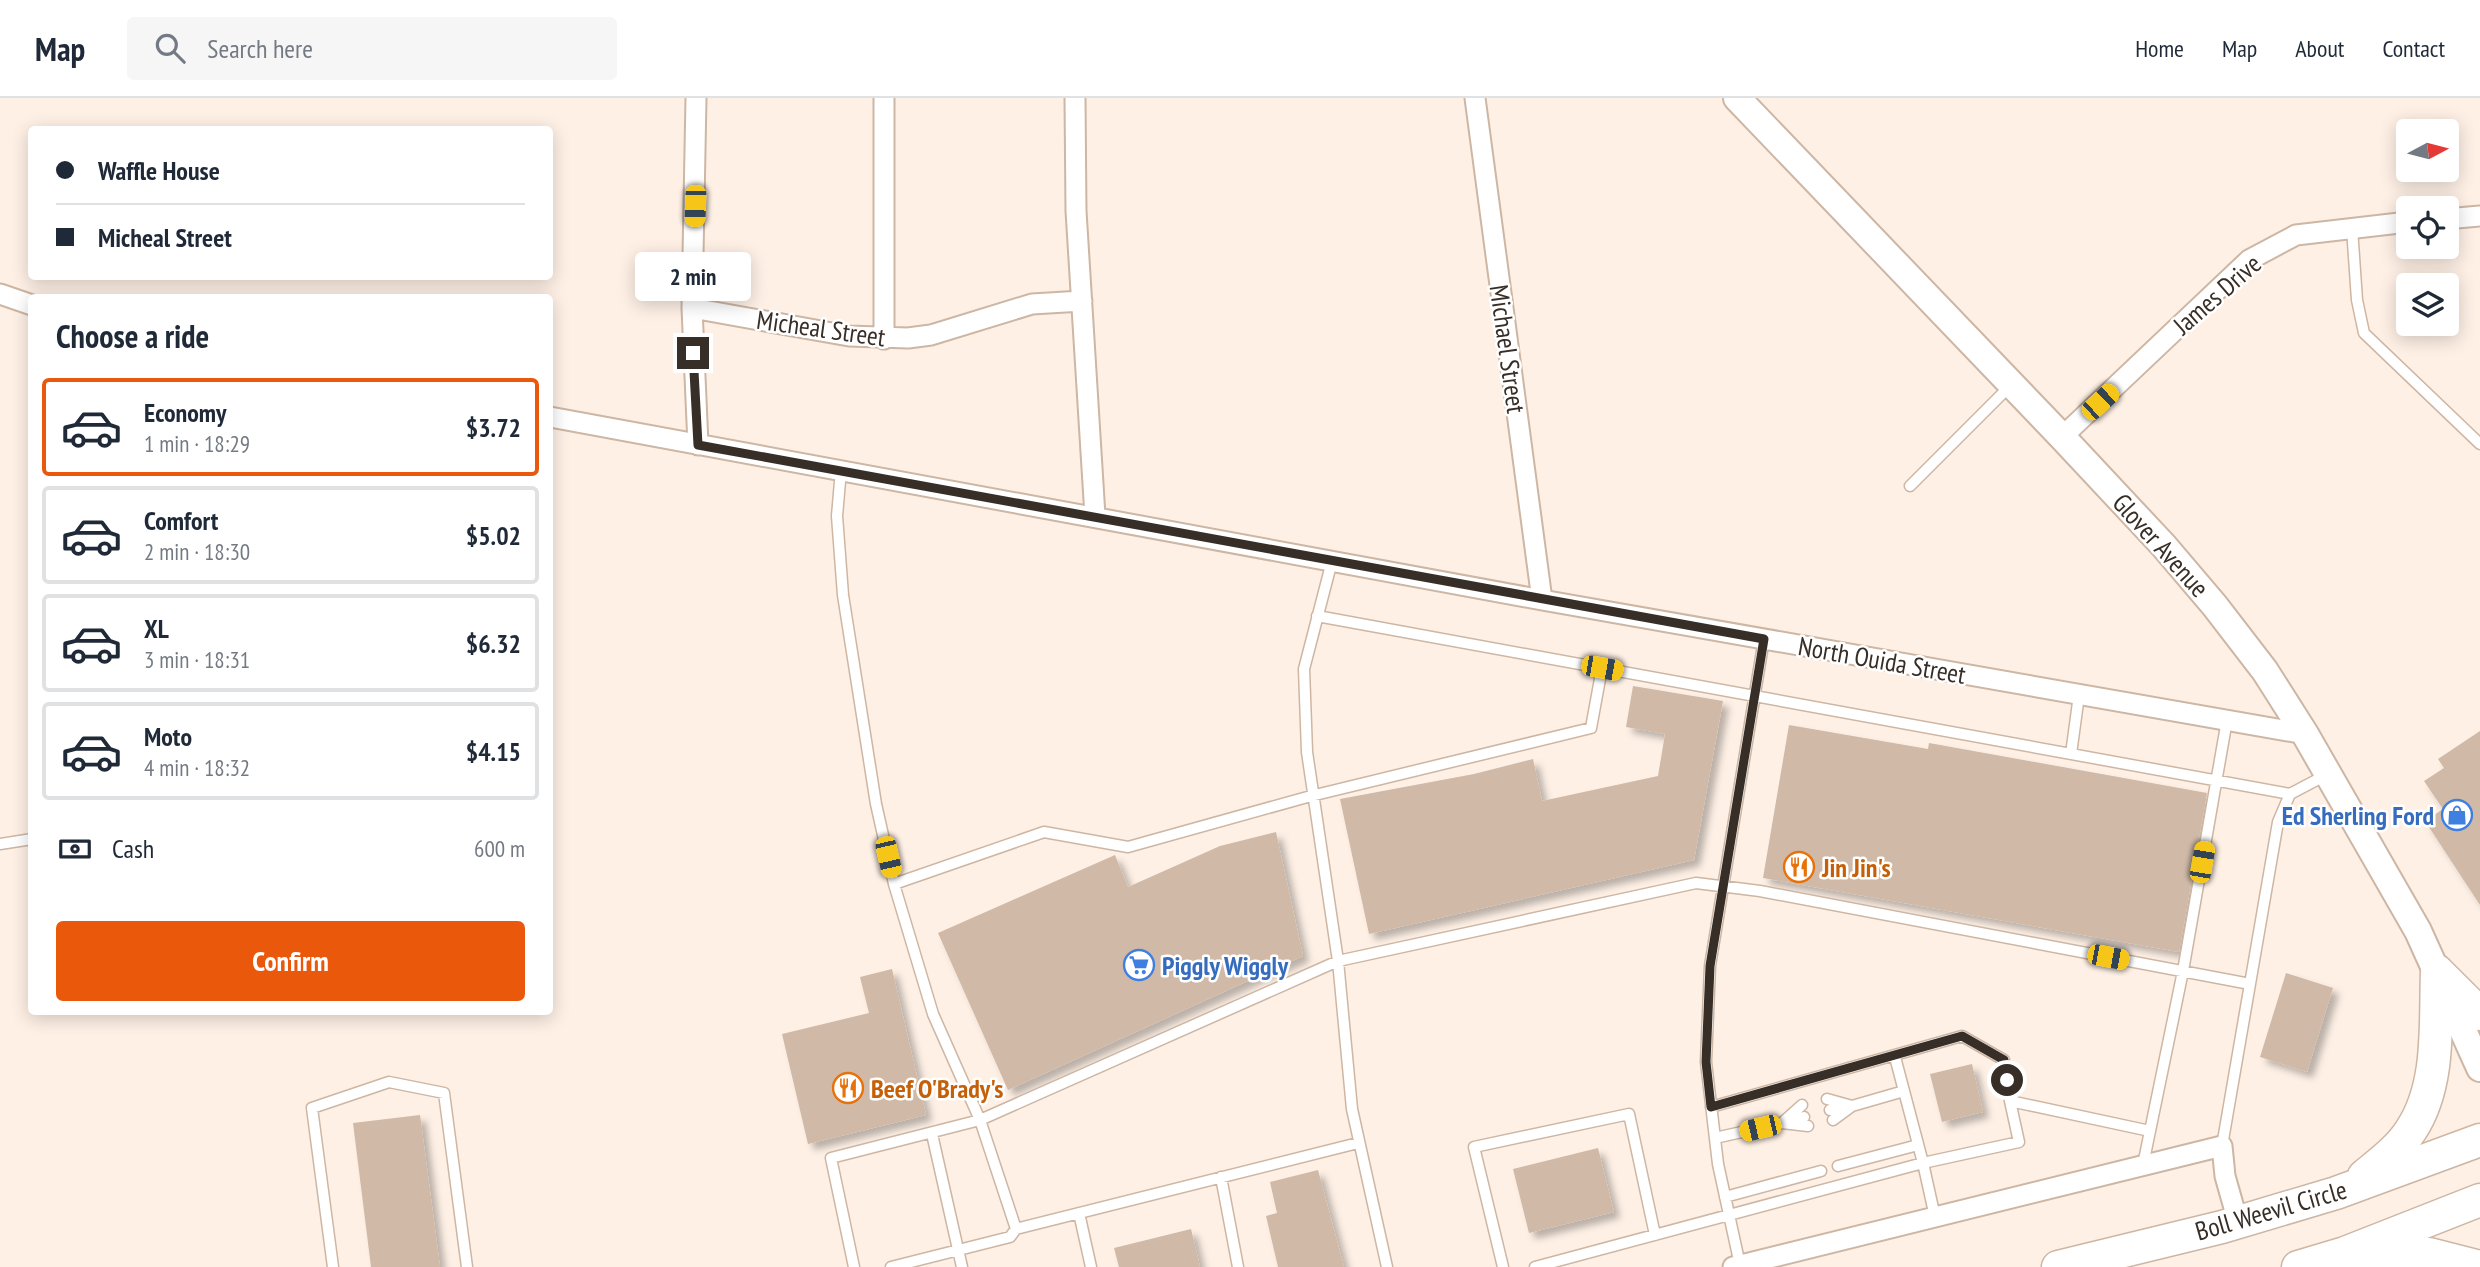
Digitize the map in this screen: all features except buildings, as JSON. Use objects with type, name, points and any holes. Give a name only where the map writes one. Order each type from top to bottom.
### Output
[{"type":"highway","points":[[2437,971],[2480,1014]]},
{"type":"highway","points":[[2350,1188],[2392,1153],[2411,1131],[2424,1106],[2433,1063],[2437,971]]},
{"type":"highway","name":"Boll Weevil Circle","points":[[2058,1267],[2238,1222],[2350,1188],[2480,1140]]},
{"type":"highway","points":[[2298,1267],[2345,1253],[2480,1199]]},
{"type":"highway","points":[[2345,1253],[2429,1254],[2480,1267]]},
{"type":"main road","name":"Glover Avenue","points":[[1737,98],[2062,437],[2164,546],[2215,607],[2264,671],[2328,774],[2437,971],[2480,1068]]},
{"type":"street","points":[[696,98],[692,308],[698,445]]},
{"type":"street","points":[[884,98],[884,339]]},
{"type":"street","points":[[1074,98],[1082,301],[1095,516]]},
{"type":"street","name":"Michael Street","points":[[1475,98],[1542,600]]},
{"type":"street","points":[[2459,218],[2480,216]]},
{"type":"street","name":"James Drive","points":[[2062,437],[2249,260],[2296,235],[2396,223]]},
{"type":"street","points":[[0,294],[28,304]]},
{"type":"street","name":"Micheal Street","points":[[692,308],[804,330],[884,339],[931,335],[1032,304],[1082,301]]},
{"type":"street","name":"North Ouida Street","points":[[553,419],[1542,600],[2305,734]]},
{"type":"street","points":[[1738,1266],[2222,1146],[2225,1176],[2238,1222]]},
{"type":"lane","points":[[2352,227],[2357,300],[2364,333],[2480,444]]},
{"type":"lane","points":[[1910,486],[2012,384]]},
{"type":"lane","points":[[841,470],[837,516],[844,595],[876,804],[894,884],[933,1014],[980,1120],[1016,1229]]},
{"type":"lane","points":[[1332,561],[1304,669],[1311,796],[1338,961],[1352,1109],[1387,1267]]},
{"type":"lane","points":[[1317,616],[2290,794],[2328,774]]},
{"type":"lane","points":[[1738,1266],[1715,1139],[1706,1062],[1710,966],[1764,639]]},
{"type":"lane","points":[[894,884],[1044,832],[1128,847],[1311,796],[1591,728],[1602,668]]},
{"type":"lane","points":[[2071,754],[2079,695]]},
{"type":"lane","points":[[2143,1165],[2183,971],[2227,720]]},
{"type":"lane","points":[[2222,1146],[2278,822],[2290,794]]},
{"type":"lane","points":[[0,844],[28,840]]},
{"type":"lane","points":[[854,1267],[831,1158],[980,1120],[1338,961],[1696,883],[2250,984]]},
{"type":"lane","points":[[1535,1267],[1923,1163],[2019,1142],[2004,1060],[1962,1036],[1711,1107]]},
{"type":"lane","points":[[1895,1057],[1935,1217]]},
{"type":"lane","points":[[333,1267],[312,1108],[389,1082],[444,1093],[467,1267]]},
{"type":"lane","points":[[1832,1115],[1852,1106],[1904,1091]]},
{"type":"lane","points":[[1827,1099],[1852,1106]]},
{"type":"lane","points":[[2010,1101],[2150,1131]]},
{"type":"lane","points":[[1782,1123],[1802,1105]]},
{"type":"lane","points":[[1503,1267],[1474,1147],[1629,1114],[1656,1235]]},
{"type":"lane","points":[[1715,1139],[1782,1123],[1806,1121]]},
{"type":"lane","points":[[932,1134],[962,1267]]},
{"type":"lane","points":[[891,1267],[1010,1237],[1016,1229],[1358,1143]]},
{"type":"lane","points":[[1838,1166],[1918,1145]]},
{"type":"lane","points":[[1725,1197],[1821,1171]]},
{"type":"lane","points":[[1221,1177],[1238,1267]]},
{"type":"lane","points":[[1079,1213],[1090,1267]]},
{"type":"place","name":"Ed Sherling Ford","points":[[2457,815]]},
{"type":"place","name":"Jin Jin's","points":[[1799,867]]},
{"type":"place","name":"Piggly Wiggly","points":[[1139,965]]},
{"type":"place","name":"Beef O'Brady's","points":[[848,1088]]},
{"type":"route","points":[[693,353],[698,445],[1764,639],[1710,966],[1706,1062],[1711,1107],[1907,1054],[1962,1036],[2004,1060],[2007,1080]]}]
